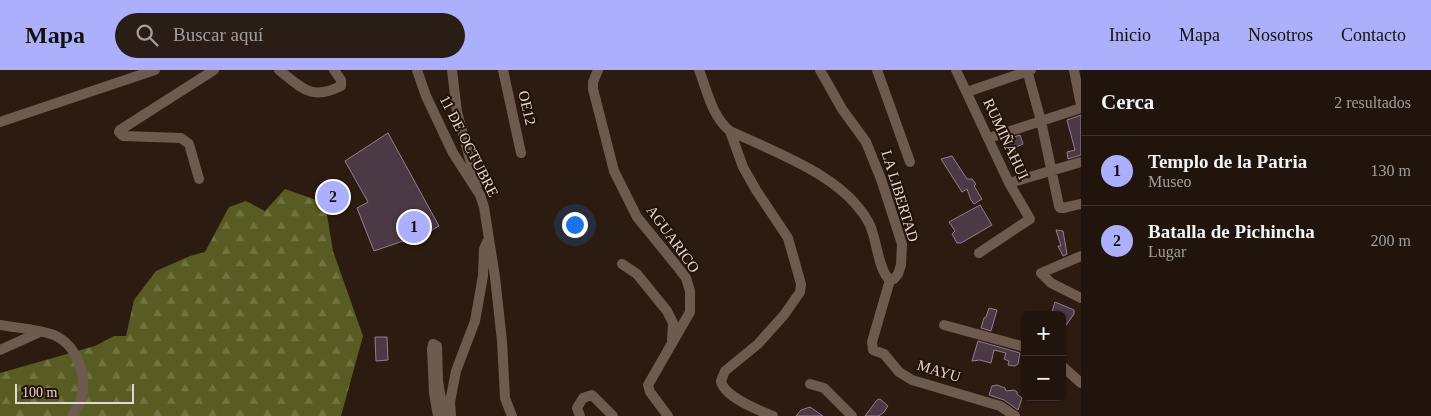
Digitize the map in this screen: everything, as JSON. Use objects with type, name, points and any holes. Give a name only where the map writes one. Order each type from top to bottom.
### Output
[{"type":"street","points":[[0,122],[155,70]]},
{"type":"street","points":[[199,179],[189,144],[181,138],[123,136],[119,132],[214,70]]},
{"type":"street","points":[[279,70],[301,88],[311,92],[327,91],[341,86],[341,80],[334,70]]},
{"type":"street","name":"11 DE OCTUBRE","points":[[417,70],[426,96],[453,153],[480,195],[489,236]]},
{"type":"street","points":[[452,70],[458,112],[480,195]]},
{"type":"street","name":"OE12","points":[[503,70],[521,153]]},
{"type":"street","name":"AGUARICO","points":[[598,70],[593,86],[614,171],[637,217],[686,278],[690,291],[690,312],[648,386],[650,392],[668,416]]},
{"type":"street","points":[[700,70],[718,118],[730,131],[821,175],[846,193],[860,209],[873,232],[883,270],[890,280]]},
{"type":"street","name":"LA LIBERTAD","points":[[820,70],[842,108],[866,142],[882,179],[902,244],[898,274],[894,279],[890,280]]},
{"type":"street","points":[[877,70],[910,162]]},
{"type":"street","name":"RUMIÑAHUI","points":[[956,70],[1009,183],[1030,219],[979,253]]},
{"type":"street","points":[[967,92],[1029,70],[1060,208],[1081,204]]},
{"type":"street","points":[[989,138],[1081,106],[1074,70]]},
{"type":"street","points":[[730,131],[743,167],[788,238],[800,279],[800,292],[784,314],[758,344],[725,371],[721,381],[724,388],[733,396],[773,416]]},
{"type":"street","points":[[1009,183],[1081,162]]},
{"type":"street","points":[[451,416],[450,402],[456,371],[475,322],[483,276],[484,249],[489,236]]},
{"type":"street","points":[[489,236],[502,340],[505,398],[512,416]]},
{"type":"street","points":[[1081,256],[1041,273],[1051,283],[1081,298]]},
{"type":"street","points":[[622,264],[637,274],[668,311],[673,323],[672,344]]},
{"type":"street","name":"MAYU","points":[[890,280],[872,342],[873,350],[884,354],[899,372],[912,380],[1000,406],[1015,416]]},
{"type":"street","points":[[0,325],[54,335],[65,342],[74,352],[80,364],[83,382],[80,401],[72,416]]},
{"type":"street","points":[[944,325],[1021,346]]},
{"type":"street","points":[[0,350],[40,332]]},
{"type":"street","points":[[438,416],[434,393],[432,349],[434,344],[438,346],[438,381],[444,416]]},
{"type":"street","points":[[1066,370],[1081,383]]},
{"type":"street","points":[[810,384],[824,388],[852,416]]},
{"type":"street","points":[[580,416],[577,408],[580,402],[583,398],[592,395],[613,416]]},
{"type":"green space","points":[[285,189],[325,203],[333,251],[363,336],[341,416],[0,416],[0,373],[95,346],[114,336],[126,336],[134,300],[156,271],[190,256],[205,252],[229,207],[246,201],[265,211]]},
{"type":"building","points":[[1081,115],[1081,155],[1068,159],[1067,152],[1075,150],[1067,120]]},
{"type":"building","points":[[388,133],[439,226],[429,232],[374,251],[357,208],[368,202],[345,161]]},
{"type":"building","points":[[1020,135],[1023,144],[1014,148],[1021,160],[1010,163],[1002,141]]},
{"type":"building","points":[[952,156],[967,179],[972,179],[976,184],[974,186],[982,199],[974,204],[967,189],[962,192],[941,159]]},
{"type":"building","points":[[980,205],[992,225],[961,243],[957,243],[952,234],[955,231],[949,222]]},
{"type":"building","points":[[1056,230],[1063,231],[1067,254],[1063,256],[1058,246],[1061,246]]},
{"type":"building","points":[[1055,302],[1074,310],[1074,314],[1066,325],[1066,311],[1052,311]]},
{"type":"building","points":[[989,308],[997,310],[991,331],[981,328]]},
{"type":"building","points":[[375,337],[387,337],[388,360],[376,361]]},
{"type":"building","points":[[978,341],[1020,353],[1018,364],[1015,366],[1008,365],[1009,361],[1004,359],[1006,353],[994,350],[991,363],[980,360],[972,361]]},
{"type":"building","points":[[997,385],[1005,388],[1006,391],[1014,390],[1017,392],[1021,397],[1018,410],[1004,400],[989,395],[992,386]]},
{"type":"building","points":[[880,399],[888,406],[884,412],[879,416],[865,416],[877,400]]},
{"type":"building","points":[[810,407],[823,416],[796,416],[801,410]]},
{"type":"place","name":"Batalla de Pichincha","points":[[333,197]]},
{"type":"place","name":"Templo de la Patria","points":[[414,227]]}]
